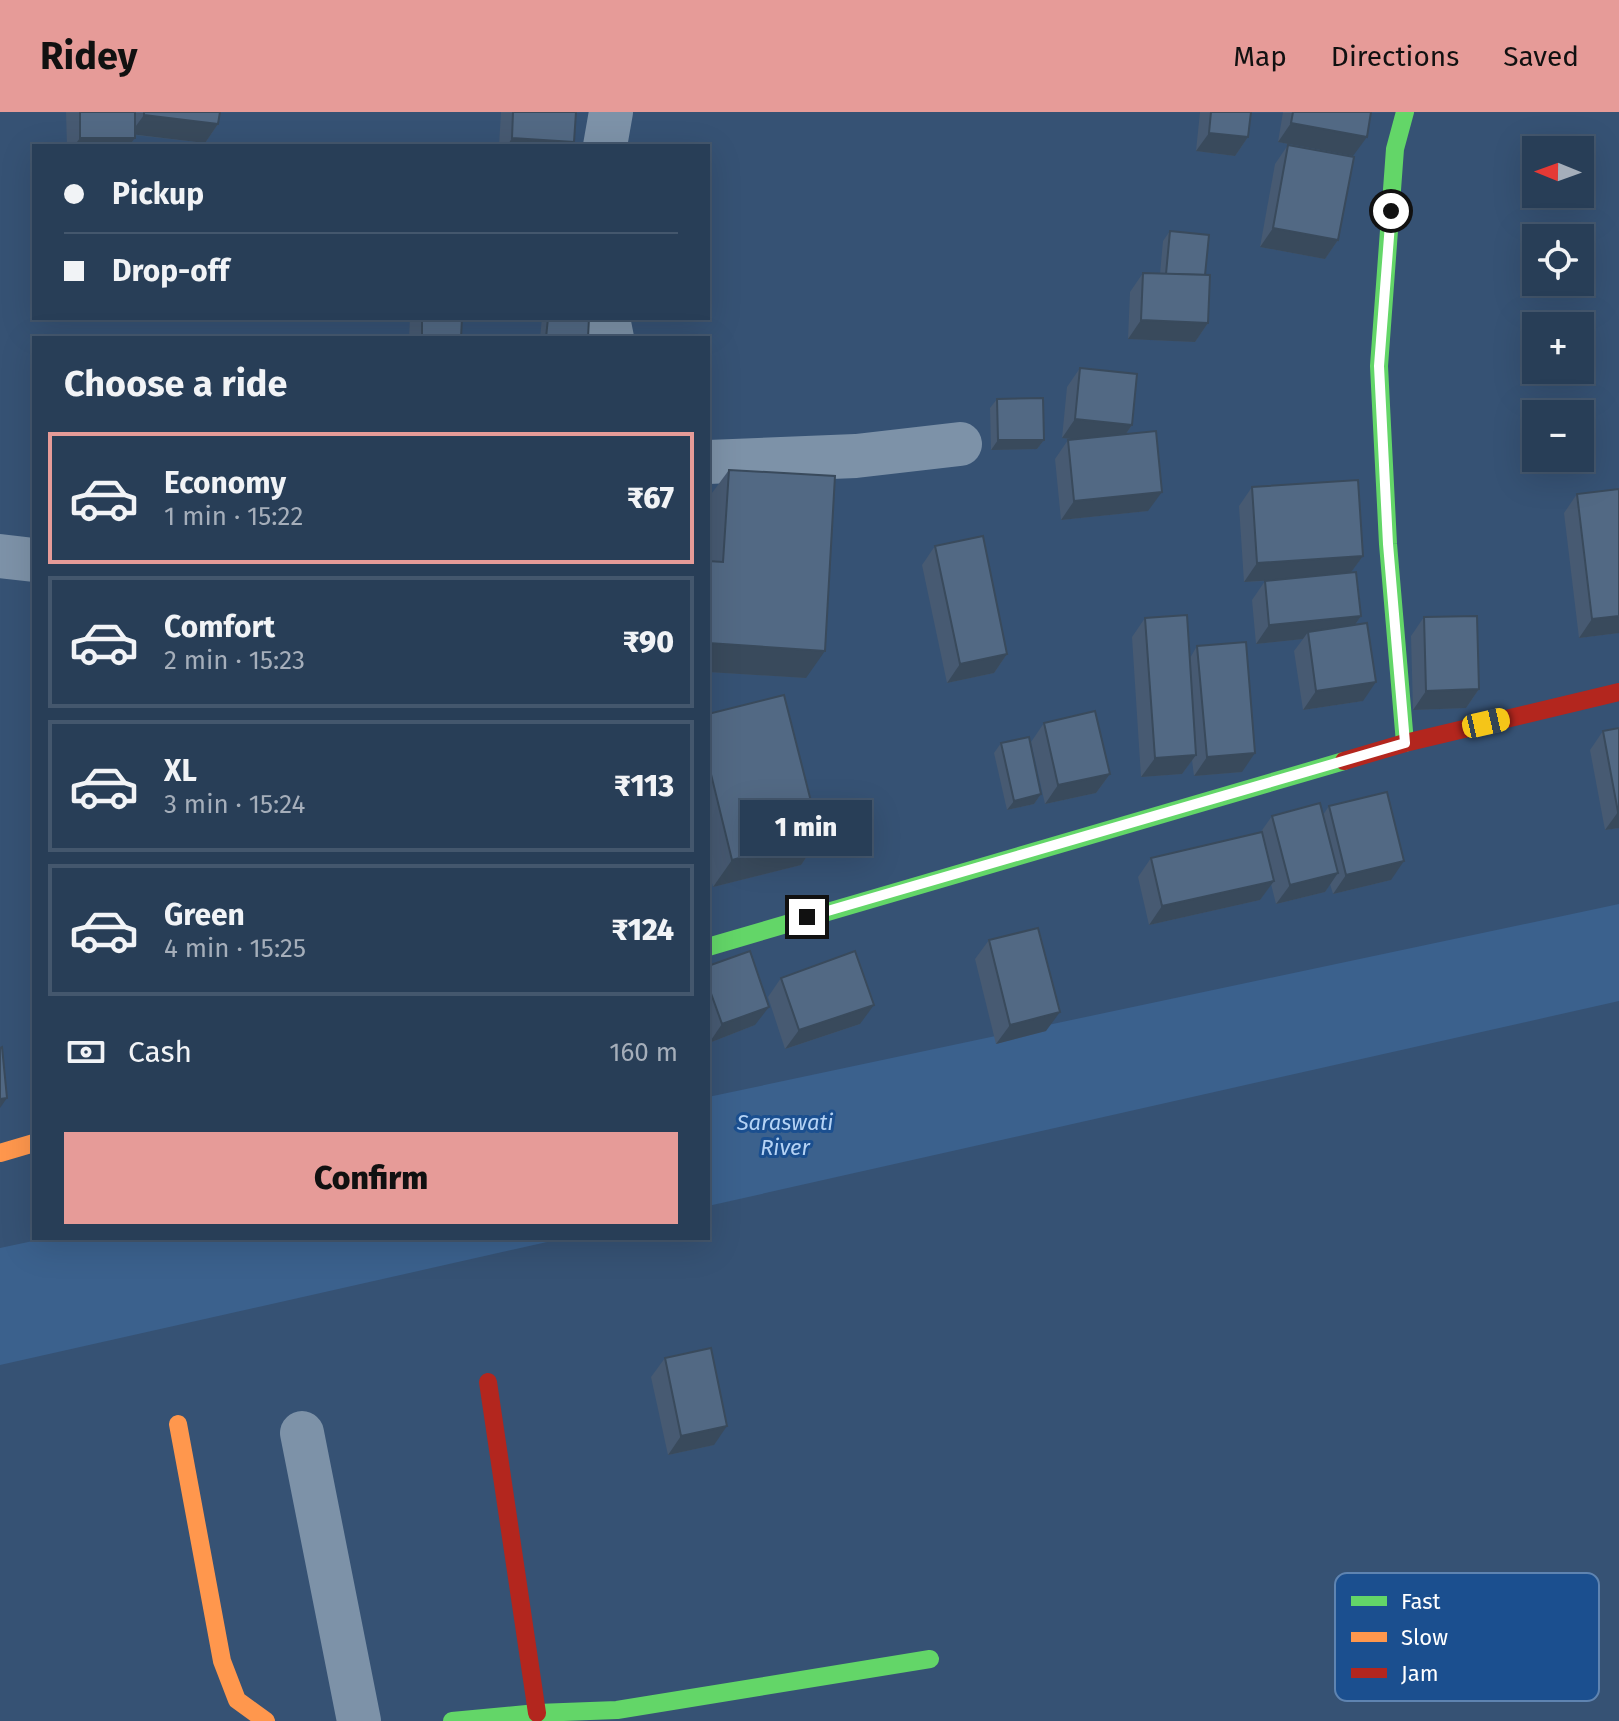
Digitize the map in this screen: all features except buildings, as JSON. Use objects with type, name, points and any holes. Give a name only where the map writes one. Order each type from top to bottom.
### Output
[{"type":"street","points":[[605,144],[611,112]]},
{"type":"street","points":[[1405,112],[1395,149],[1379,366],[1388,544],[1405,743]]},
{"type":"street","points":[[710,462],[856,456],[960,444]]},
{"type":"street","points":[[0,556],[32,560]]},
{"type":"street","points":[[710,946],[1405,743],[1619,692]]},
{"type":"street","points":[[0,1153],[32,1144]]},
{"type":"street","points":[[488,1382],[537,1713]]},
{"type":"street","points":[[178,1424],[222,1661],[237,1700],[266,1721]]},
{"type":"street","points":[[302,1433],[359,1721]]},
{"type":"street","points":[[452,1721],[537,1713],[586,1716],[930,1659]]},
{"type":"water","name":"Saraswati River","points":[[1619,904],[1619,1001],[710,1206],[710,1097]]},
{"type":"water","points":[[38,1240],[556,1240],[0,1365],[0,1248]]},
{"type":"traffic: fast","points":[[1405,112],[1395,149],[1379,366],[1388,544],[1405,743]]},
{"type":"traffic: fast","points":[[710,946],[1344,761]]},
{"type":"traffic: fast","points":[[452,1721],[617,1710],[930,1659]]},
{"type":"traffic: slow","points":[[0,1153],[32,1144]]},
{"type":"traffic: slow","points":[[178,1424],[222,1661],[237,1700],[266,1721]]},
{"type":"traffic: jam","points":[[1344,761],[1405,743],[1619,692]]},
{"type":"traffic: jam","points":[[488,1382],[537,1713]]},
{"type":"route","points":[[807,917],[1405,743],[1388,544],[1379,366],[1391,211]]}]
